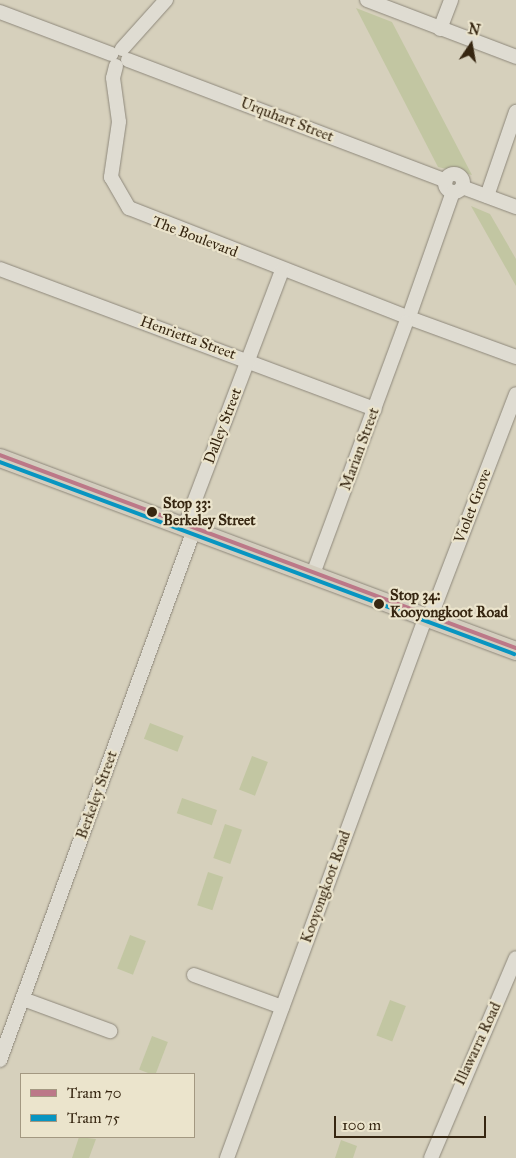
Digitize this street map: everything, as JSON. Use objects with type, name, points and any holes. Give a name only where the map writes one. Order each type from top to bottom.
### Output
[{"type":"main road","points":[[0,458],[516,650]]},
{"type":"street","points":[[119,57],[166,0]]},
{"type":"street","points":[[367,0],[516,58]]},
{"type":"street","points":[[440,29],[451,0]]},
{"type":"street","name":"Urquhart Street","points":[[0,12],[454,187],[487,196],[516,207]]},
{"type":"street","name":"The Boulevard","points":[[119,57],[113,78],[119,122],[111,177],[123,200],[145,217],[516,357]]},
{"type":"street","points":[[487,196],[516,112]]},
{"type":"street","name":"Marian Street","points":[[313,574],[409,317],[454,187]]},
{"type":"street","name":"Henrietta Street","points":[[0,269],[375,409]]},
{"type":"street","name":"Dalley Street","points":[[189,528],[282,270]]},
{"type":"street","name":"Violet Grove","points":[[427,617],[434,608],[516,394]]},
{"type":"street","name":"Berkeley Street","points":[[0,1060],[189,528]]},
{"type":"street","name":"Kooyongkoot Road","points":[[227,1158],[427,617]]},
{"type":"street","name":"Illawarra Road","points":[[431,1158],[454,1095],[511,986],[516,958]]},
{"type":"street","points":[[194,975],[282,1007]]},
{"type":"street","points":[[23,999],[110,1031]]},
{"type":"green space","points":[[356,8],[392,22],[472,175],[438,167]]},
{"type":"green space","points":[[471,206],[490,214],[516,259],[516,286]]},
{"type":"green space","points":[[150,723],[184,736],[178,752],[144,739]]},
{"type":"green space","points":[[252,756],[268,762],[255,796],[239,790]]},
{"type":"green space","points":[[182,798],[217,810],[212,825],[177,813]]},
{"type":"green space","points":[[225,824],[242,830],[230,864],[213,858]]},
{"type":"green space","points":[[208,872],[223,877],[212,910],[197,905]]},
{"type":"green space","points":[[130,935],[146,941],[133,975],[117,969]]},
{"type":"green space","points":[[390,1000],[406,1006],[392,1042],[376,1035]]},
{"type":"green space","points":[[152,1036],[168,1042],[156,1073],[148,1073],[139,1070]]},
{"type":"green space","points":[[79,1138],[96,1139],[89,1158],[72,1158]]},
{"type":"green space","points":[[341,1140],[357,1146],[353,1158],[335,1158]]},
{"type":"tram line","name":"70","points":[[0,455],[516,648]]},
{"type":"tram line","name":"75","points":[[0,462],[514,654]]},
{"type":"place","name":"Stop 33: Berkeley Street","points":[[152,512]]},
{"type":"place","name":"Stop 34: Kooyongkoot Road","points":[[379,604]]}]
